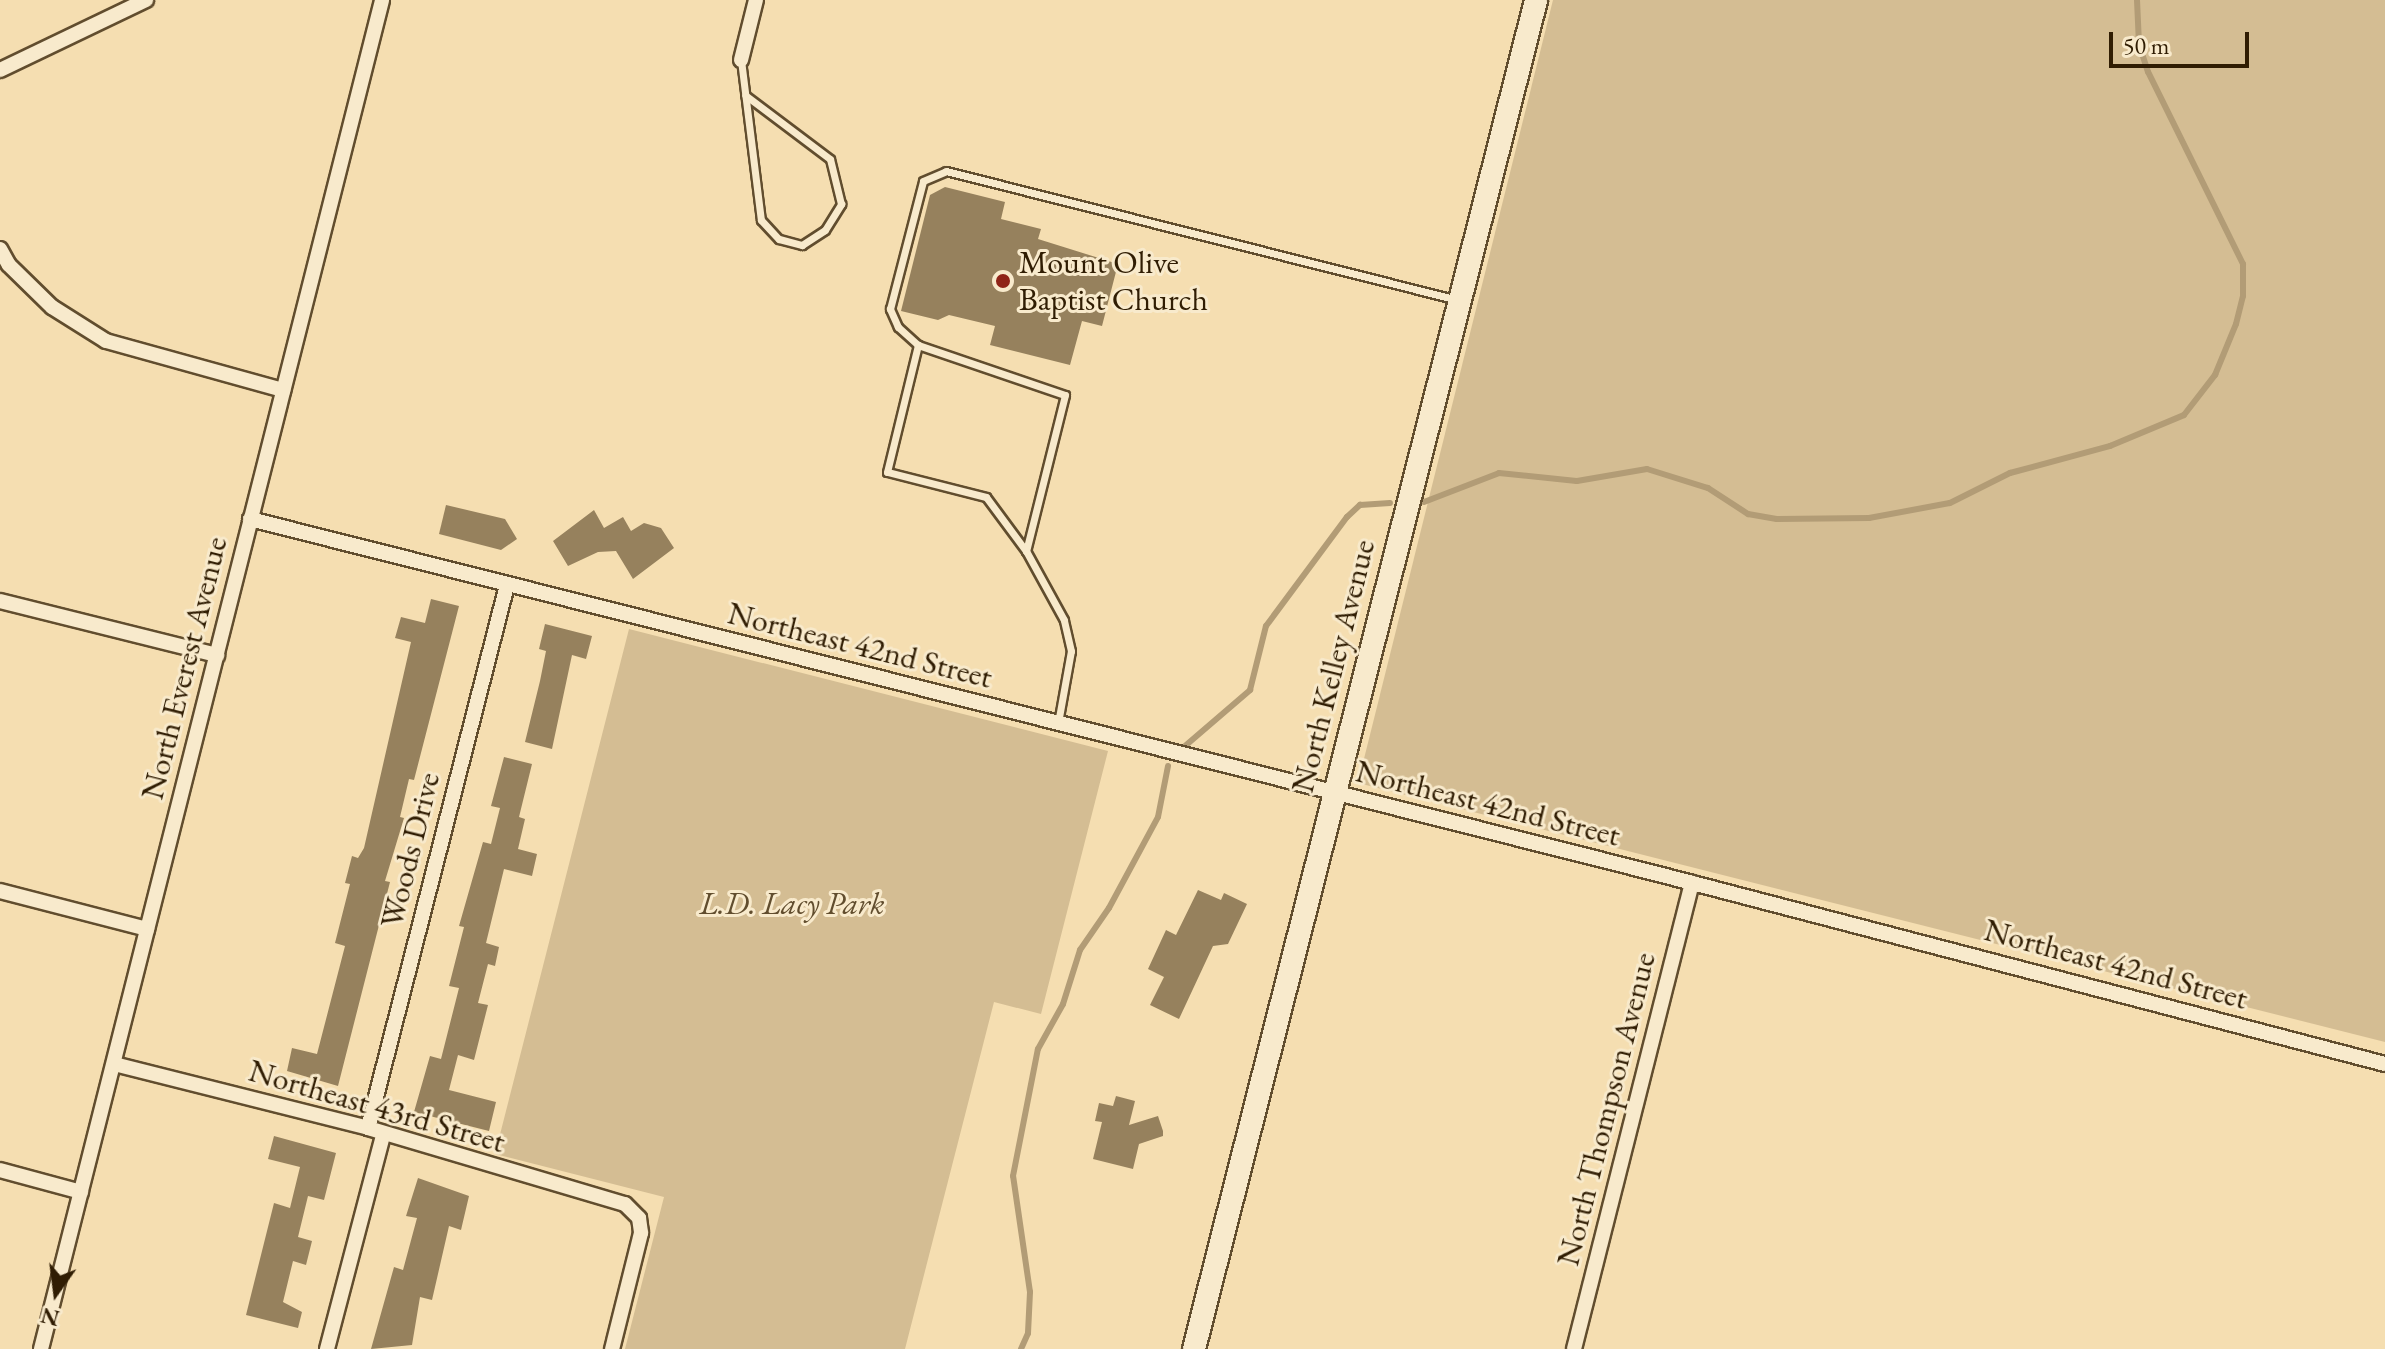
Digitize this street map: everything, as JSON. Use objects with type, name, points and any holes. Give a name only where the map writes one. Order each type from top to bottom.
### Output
[{"type":"street","points":[[0,70],[146,0]]},
{"type":"street","name":"North Everest Avenue","points":[[41,1349],[382,0]]},
{"type":"street","points":[[741,60],[756,0]]},
{"type":"street","name":"North Kelley Avenue","points":[[1194,1349],[1536,0]]},
{"type":"street","points":[[0,249],[9,265],[52,307],[106,341],[283,390]]},
{"type":"street","name":"Northeast 42nd Street","points":[[250,519],[1692,883],[2385,1064]]},
{"type":"street","name":"Woods Drive","points":[[368,1128],[507,585]]},
{"type":"street","points":[[0,601],[217,655]]},
{"type":"street","name":"North Thompson Avenue","points":[[1574,1349],[1692,883]]},
{"type":"street","points":[[0,891],[147,929]]},
{"type":"street","name":"Northeast 43rd Street","points":[[114,1064],[368,1128],[383,1136],[625,1204],[639,1218],[641,1233],[612,1349]]},
{"type":"street","points":[[327,1349],[383,1136]]},
{"type":"street","points":[[0,1170],[81,1192]]},
{"type":"lane","points":[[741,60],[745,95],[761,220],[779,239],[802,245],[825,230],[841,204],[830,159],[745,95]]},
{"type":"lane","points":[[1026,551],[1065,395],[918,345],[898,327],[890,309],[923,181],[946,171],[1460,301]]},
{"type":"lane","points":[[918,345],[887,472],[986,497],[1026,551],[1064,620],[1071,651],[1058,723]]},
{"type":"green space","points":[[1553,0],[2385,0],[2385,1042],[1358,783]]},
{"type":"green space","name":"L.D. Lacy Park","points":[[629,629],[1108,751],[1041,1014],[994,1002],[905,1349],[625,1349],[664,1197],[495,1154]]},
{"type":"building","points":[[945,187],[1005,202],[1001,219],[1041,229],[1038,239],[1118,264],[1102,326],[1082,321],[1070,365],[990,345],[995,326],[949,315],[938,320],[901,311],[930,195]]},
{"type":"building","points":[[446,505],[505,519],[517,539],[501,550],[439,534]]},
{"type":"building","points":[[594,510],[604,528],[623,517],[631,531],[644,523],[661,528],[674,548],[633,579],[616,551],[598,552],[568,566],[553,541]]},
{"type":"building","points":[[431,599],[459,606],[414,780],[409,779],[400,817],[404,818],[385,881],[390,882],[338,1086],[287,1071],[292,1048],[317,1054],[345,946],[335,943],[350,884],[345,883],[352,856],[358,858],[364,848],[411,642],[395,638],[401,617],[425,623]]},
{"type":"building","points":[[545,624],[592,636],[586,659],[572,655],[552,749],[525,742],[546,651],[539,649]]},
{"type":"building","points":[[504,757],[532,764],[519,817],[525,819],[518,849],[537,854],[532,876],[504,869],[486,943],[499,947],[495,966],[488,964],[478,1003],[488,1005],[474,1060],[458,1055],[449,1090],[496,1102],[489,1131],[414,1112],[430,1056],[441,1059],[459,988],[449,986],[464,927],[459,926],[483,842],[491,844],[500,808],[491,806]]},
{"type":"building","points":[[1198,890],[1221,900],[1224,893],[1247,904],[1228,944],[1213,946],[1179,1019],[1150,1005],[1164,977],[1148,969],[1166,930],[1176,935]]},
{"type":"building","points":[[1116,1096],[1135,1101],[1129,1125],[1158,1116],[1163,1131],[1163,1136],[1139,1144],[1133,1169],[1093,1159],[1102,1122],[1095,1121],[1099,1103],[1113,1106]]},
{"type":"building","points":[[274,1136],[336,1153],[324,1200],[308,1196],[298,1237],[312,1241],[306,1265],[293,1261],[283,1302],[302,1312],[298,1328],[246,1315],[274,1203],[290,1208],[300,1167],[268,1159]]},
{"type":"building","points":[[418,1178],[469,1196],[461,1230],[449,1226],[432,1300],[420,1297],[412,1345],[371,1349],[394,1267],[403,1270],[417,1218],[406,1216]]},
{"type":"waterway","points":[[1424,502],[1499,473],[1577,481],[1647,469],[1708,488],[1748,514],[1777,519],[1869,518],[1950,503],[2010,473],[2110,446],[2184,415],[2215,375],[2236,324],[2243,296],[2243,264],[2148,72],[2139,44],[2137,0]]},
{"type":"waterway","points":[[1185,746],[1250,690],[1266,626],[1347,517],[1360,505],[1390,503]]},
{"type":"waterway","points":[[1021,1349],[1028,1333],[1030,1292],[1013,1176],[1038,1049],[1063,1004],[1080,950],[1109,908],[1158,817],[1168,766]]},
{"type":"place","name":"Mount Olive Baptist Church","points":[[1003,281]]}]
